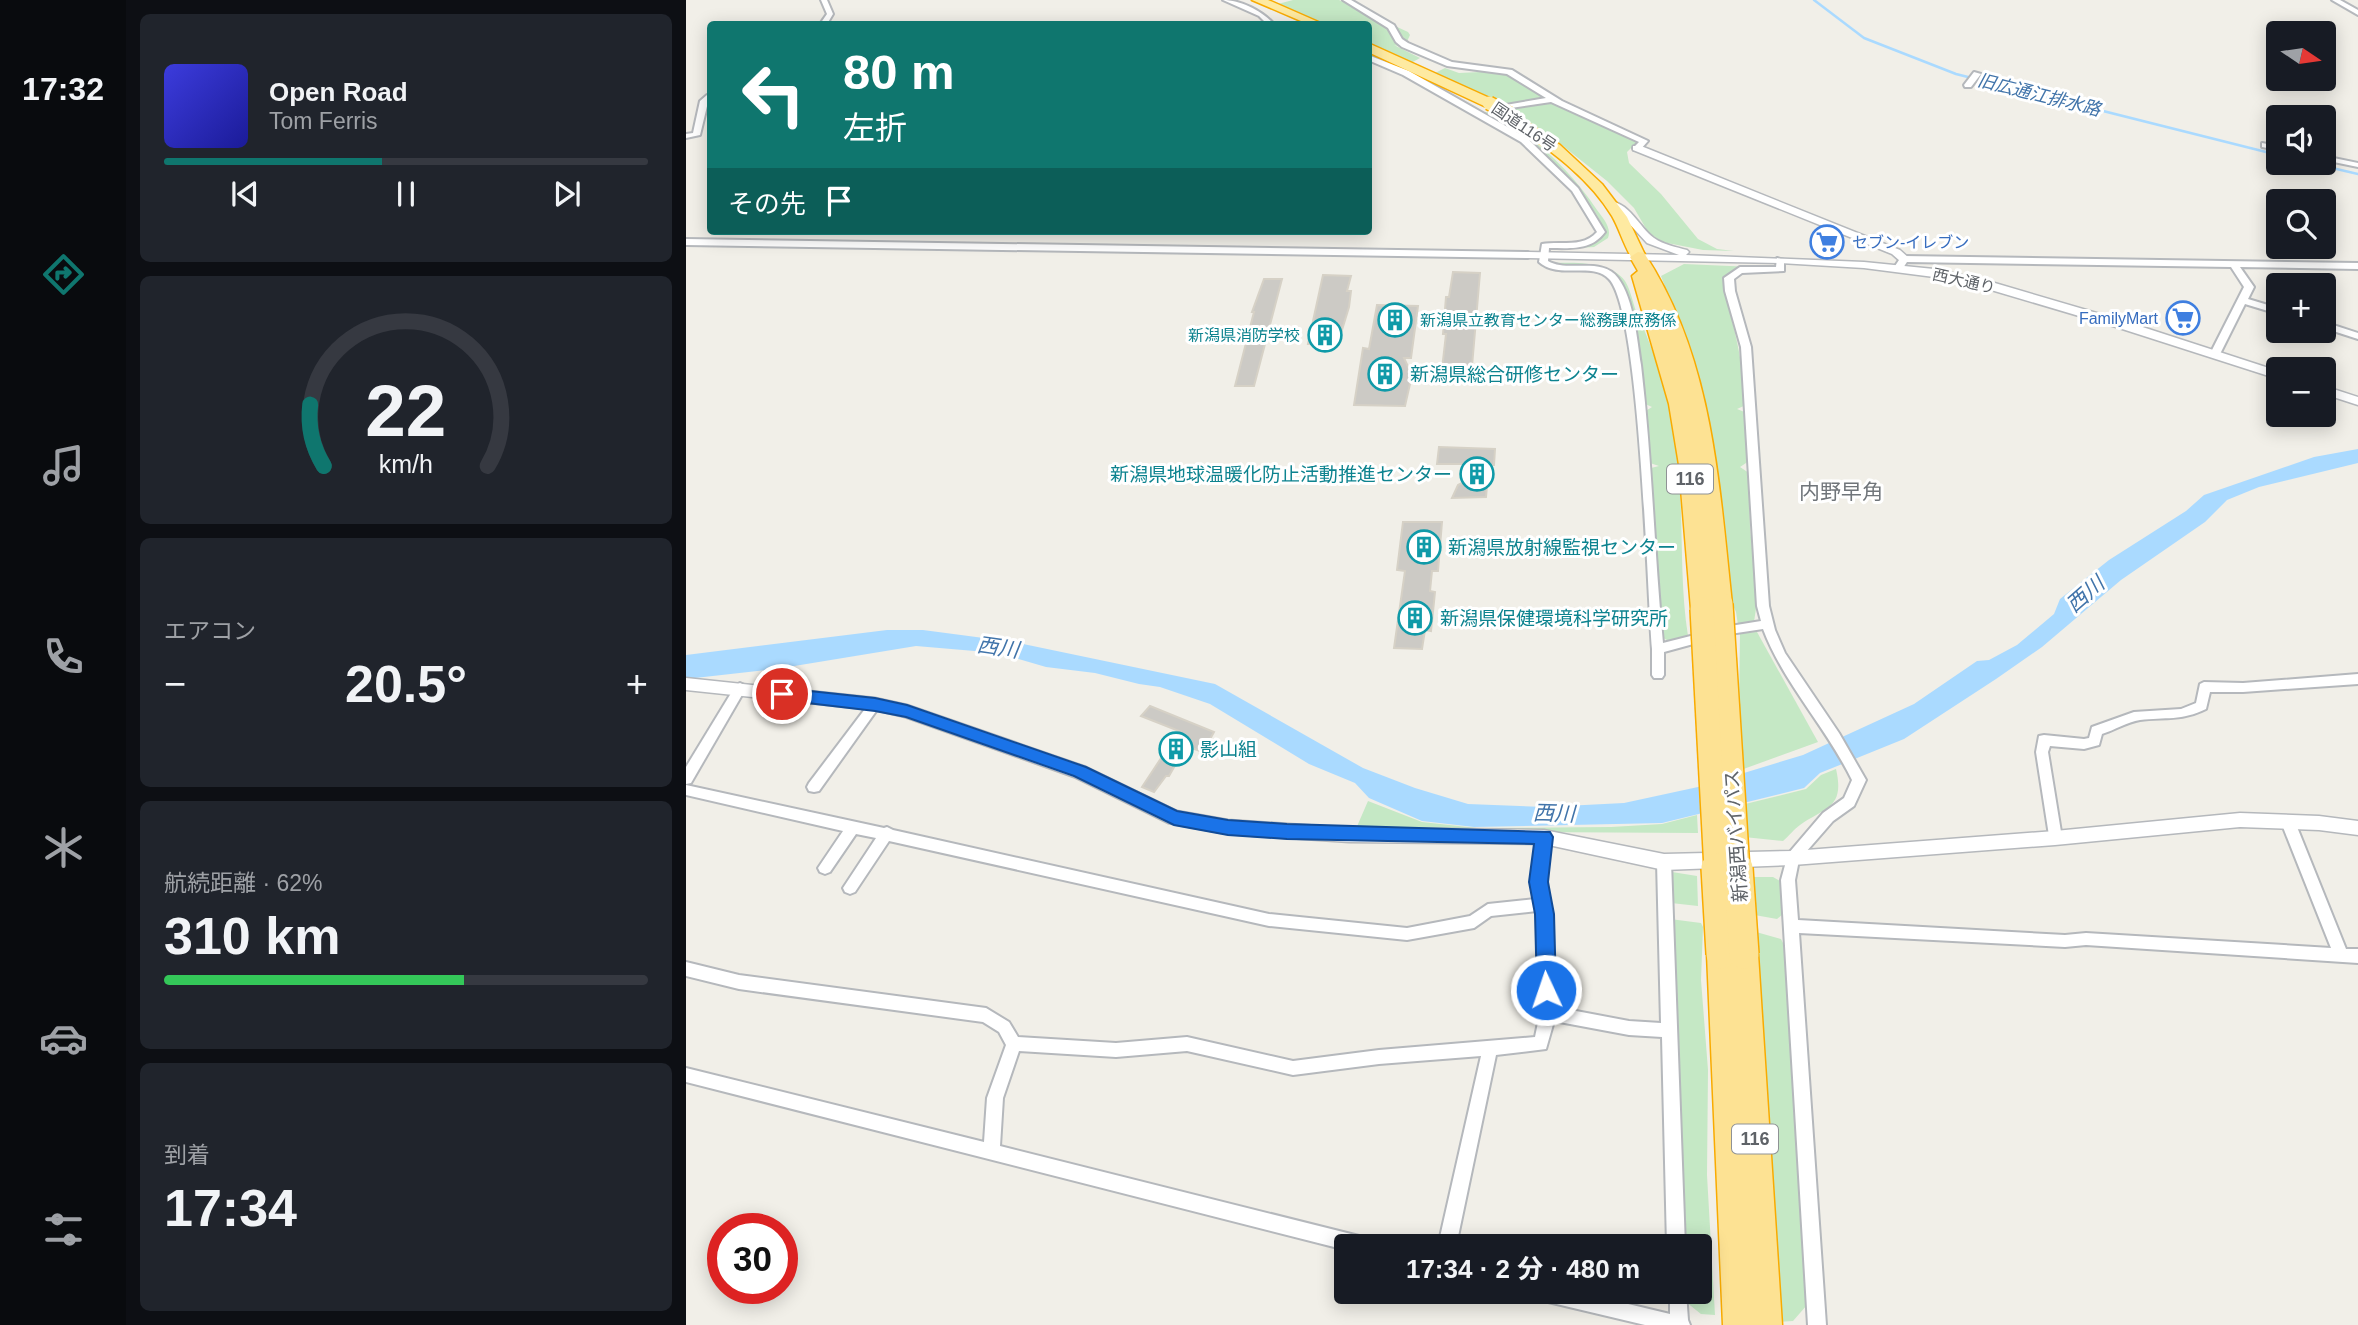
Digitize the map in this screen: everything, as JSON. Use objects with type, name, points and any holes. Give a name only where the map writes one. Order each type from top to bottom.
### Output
[{"type":"highway","points":[[1258,0],[1310,21]]},
{"type":"highway","name":"国道116号","points":[[1372,49],[1489,103],[1556,148],[1589,179],[1619,216],[1637,257]]},
{"type":"highway","name":"新潟西バイパス","points":[[1637,257],[1643,290],[1671,350],[1711,606],[1732,954],[1766,1325]]},
{"type":"highway","name":"新潟西バイパス","points":[[1732,954],[1739,1325]]},
{"type":"street","points":[[824,0],[830,14],[826,21]]},
{"type":"street","points":[[1226,0],[1261,15],[1267,21]]},
{"type":"street","points":[[1346,0],[1391,27],[1405,45],[1450,64],[1508,72],[1553,99],[1644,141],[1637,148],[1896,252],[1901,264],[2358,265]]},
{"type":"street","points":[[2339,1],[2358,13]]},
{"type":"street","points":[[1372,59],[1406,73],[1524,140],[1575,190],[1598,225],[1601,232],[1597,239],[1579,245],[1545,246],[1542,256],[1547,266],[1591,268],[1612,276],[1619,284],[1628,312],[1640,404],[1658,676]]},
{"type":"street","points":[[1968,85],[1977,74]]},
{"type":"street","points":[[1446,97],[1450,95],[1483,111],[1553,99]]},
{"type":"street","points":[[686,136],[696,135],[704,101],[707,99]]},
{"type":"street","points":[[2336,160],[2358,165]]},
{"type":"street","points":[[1609,203],[1632,215],[1642,231],[1654,242],[1714,259]]},
{"type":"street","points":[[686,242],[1528,255]]},
{"type":"street","name":"西大通り","points":[[1528,255],[1901,264],[1984,284],[2266,371]]},
{"type":"street","points":[[1780,260],[1781,268],[1776,270],[1740,270],[1729,278],[1727,285],[1741,320],[1746,354],[1766,624],[1777,650],[1812,708],[1850,760],[1858,780],[1850,802],[1828,817],[1793,858],[1788,880],[1817,1325]]},
{"type":"street","points":[[2215,354],[2249,288],[2234,264]]},
{"type":"street","points":[[2242,300],[2266,307]]},
{"type":"street","points":[[2336,329],[2358,336]]},
{"type":"street","points":[[2336,394],[2358,401]]},
{"type":"street","points":[[1658,649],[1730,630],[1766,624]]},
{"type":"street","points":[[2055,838],[2042,752],[2044,740],[2084,744],[2094,741],[2097,731],[2144,715],[2165,717],[2190,712],[2202,706],[2204,687],[2241,690],[2311,680],[2358,679]]},
{"type":"street","points":[[686,684],[875,704],[907,711],[1080,772],[1174,818],[1228,827],[1337,834],[1544,837],[1664,862],[1793,858],[2055,838],[2240,820],[2358,828]]},
{"type":"street","points":[[686,779],[740,688]]},
{"type":"street","points":[[814,787],[875,704]]},
{"type":"street","points":[[686,790],[1269,920],[1407,934],[1474,922],[1488,910],[1542,904]]},
{"type":"street","points":[[2288,822],[2341,954]]},
{"type":"street","points":[[825,867],[854,826]]},
{"type":"street","points":[[850,888],[887,833]]},
{"type":"street","points":[[1014,1044],[1115,1050],[1187,1044],[1293,1068],[1541,1044],[1548,1013],[1545,914],[1539,882],[1544,837]]},
{"type":"street","points":[[1664,862],[1676,1234]]},
{"type":"street","points":[[1791,926],[2065,941],[2085,939],[2358,956]]},
{"type":"street","points":[[686,969],[740,982],[986,1015],[1004,1027],[1014,1044],[995,1098],[992,1152]]},
{"type":"street","points":[[1548,1013],[1629,1028],[1670,1030]]},
{"type":"street","points":[[1450,1234],[1490,1049]]},
{"type":"street","points":[[686,1075],[1334,1239]]},
{"type":"street","points":[[1593,1304],[1680,1325],[1679,1304]]},
{"type":"green space","points":[[1293,0],[1339,0],[1408,32],[1410,35],[1404,48],[1394,45],[1420,58],[1411,63],[1372,46],[1372,21],[1314,21],[1274,5]]},
{"type":"green space","points":[[1445,68],[1459,73],[1501,71],[1545,98],[1500,106],[1435,73]]},
{"type":"green space","points":[[1552,101],[1570,112],[1638,141],[1627,152],[1629,163],[1661,194],[1698,239],[1717,249],[1734,251],[1703,250],[1662,242],[1648,232],[1634,208],[1607,181],[1548,134],[1506,109]]},
{"type":"green space","points":[[1489,112],[1536,142],[1575,180],[1608,227],[1608,238],[1594,247],[1579,248],[1591,245],[1604,235],[1595,213],[1585,198],[1533,145],[1481,113]]},
{"type":"green space","points":[[1549,263],[1590,264],[1618,274],[1627,285],[1653,352],[1669,407],[1676,445],[1683,593],[1688,636],[1669,641],[1661,637],[1647,469],[1659,466],[1647,462],[1644,412],[1652,407],[1643,403],[1637,334],[1628,296],[1621,282],[1606,270]]},
{"type":"green space","points":[[1684,264],[1753,267],[1732,271],[1726,278],[1723,289],[1738,346],[1745,390],[1746,405],[1737,409],[1747,413],[1749,461],[1740,467],[1749,473],[1750,527],[1757,602],[1754,622],[1738,625],[1727,591],[1682,331],[1661,276]]},
{"type":"green space","points":[[1757,632],[1818,742],[1738,771],[1740,633]]},
{"type":"green space","points":[[1836,769],[1838,792],[1825,810],[1798,827],[1783,841],[1744,837],[1741,805],[1806,789],[1821,775]]},
{"type":"green space","points":[[1368,801],[1422,822],[1477,828],[1662,824],[1697,815],[1698,833],[1355,831]]},
{"type":"green space","points":[[1672,872],[1697,876],[1698,906],[1671,903],[1667,876]]},
{"type":"green space","points":[[1745,877],[1773,877],[1780,881],[1783,914],[1777,919],[1749,914]]},
{"type":"green space","points":[[1670,919],[1701,923],[1703,927],[1701,980],[1708,1070],[1707,1175],[1710,1234],[1680,1234]]},
{"type":"green space","points":[[1749,930],[1781,939],[1785,947],[1809,1294],[1807,1305],[1793,1321],[1778,1322]]},
{"type":"green space","points":[[1712,1262],[1715,1315],[1701,1314],[1688,1304],[1712,1304]]},
{"type":"water","name":"西川","points":[[2358,449],[2358,463],[2259,487],[2227,500],[2205,522],[2121,580],[2042,647],[1904,739],[1820,773],[1804,788],[1662,823],[1474,827],[1422,821],[1369,798],[1355,783],[1309,764],[1210,704],[1160,687],[1095,673],[1046,667],[998,653],[916,646],[776,669],[686,679],[686,655],[887,630],[923,630],[1014,642],[1215,684],[1363,768],[1468,804],[1545,807],[1624,803],[1698,787],[1803,755],[1914,704],[1977,661],[1989,660],[2017,645],[2054,614],[2060,599],[2109,560],[2186,511],[2204,495],[2314,457]]},
{"type":"building","name":"新潟県立教育センター総務課庶務係","points":[[1453,272],[1480,273],[1471,378],[1441,378],[1446,334],[1443,334],[1446,297],[1449,297]]},
{"type":"building","points":[[1323,275],[1351,276],[1347,291],[1351,291],[1349,307],[1338,343],[1308,344]]},
{"type":"building","points":[[1264,279],[1282,279],[1254,386],[1235,386],[1252,312]]},
{"type":"building","points":[[1377,305],[1418,306],[1411,358],[1404,358],[1412,375],[1405,406],[1354,405],[1363,348],[1369,349]]},
{"type":"building","name":"新潟県地球温暖化防止活動推進センター","points":[[1439,447],[1495,449],[1494,465],[1489,465],[1486,497],[1452,498],[1458,485],[1464,482],[1466,464],[1437,464]]},
{"type":"building","points":[[1403,522],[1442,522],[1438,571],[1432,571],[1430,591],[1435,592],[1431,631],[1425,630],[1422,649],[1394,648],[1405,571],[1397,570]]},
{"type":"building","name":"影山組","points":[[1150,706],[1214,732],[1203,752],[1186,746],[1169,776],[1166,776],[1154,792],[1142,787],[1179,731],[1141,716]]},
{"type":"waterway","name":"旧広通江排水路","points":[[1814,0],[1864,38],[1956,74],[2266,152]]},
{"type":"waterway","name":"旧広通江排水路","points":[[2336,169],[2358,174]]},
{"type":"place","name":"セブン-イレブン","points":[[1827,242]]},
{"type":"place","name":"FamilyMart","points":[[2183,318]]},
{"type":"place","name":"新潟県立教育センター総務課庶務係","points":[[1395,320]]},
{"type":"place","name":"新潟県消防学校","points":[[1325,335]]},
{"type":"place","name":"新潟県総合研修センター","points":[[1385,374]]},
{"type":"place","name":"新潟県地球温暖化防止活動推進センター","points":[[1477,474]]},
{"type":"place","name":"新潟県放射線監視センター","points":[[1424,547]]},
{"type":"place","name":"新潟県保健環境科学研究所","points":[[1415,618]]},
{"type":"place","name":"影山組","points":[[1176,749]]},
{"type":"district","name":"内野早角","points":[[1841,491]]},
{"type":"route","points":[[782,694],[875,704],[907,711],[1080,772],[1174,818],[1228,827],[1287,832],[1544,837],[1539,882],[1545,914],[1546,990]]}]
